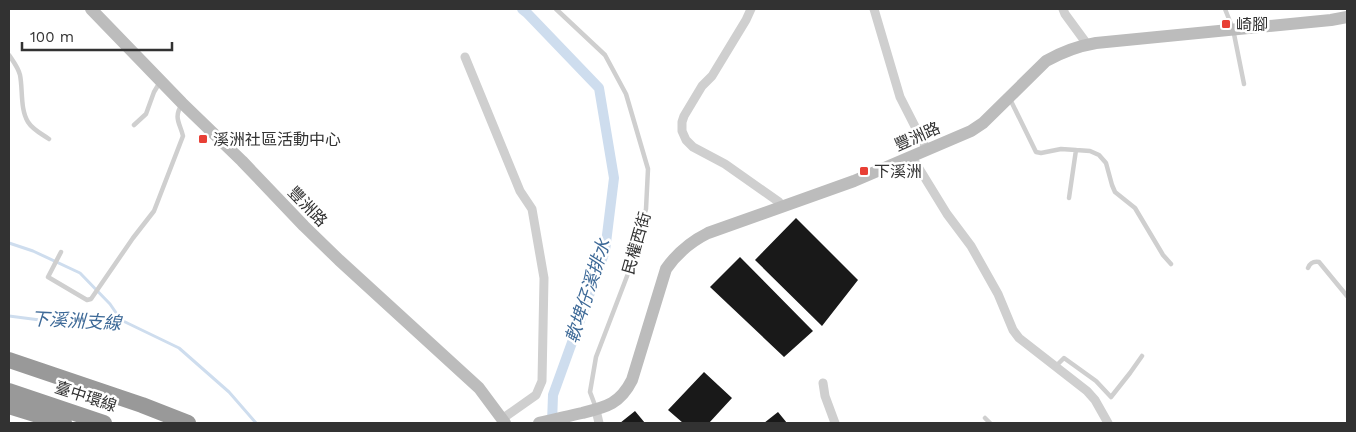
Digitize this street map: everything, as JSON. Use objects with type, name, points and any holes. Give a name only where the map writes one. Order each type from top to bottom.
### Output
[{"type":"highway","points":[[9,360],[142,405],[188,423]]},
{"type":"highway","name":"臺中環線","points":[[9,370],[162,423]]},
{"type":"highway","name":"臺中環線","points":[[9,391],[104,423]]},
{"type":"highway","points":[[9,406],[64,423]]},
{"type":"street","name":"豐洲路","points":[[91,9],[304,226],[479,388],[504,421]]},
{"type":"street","points":[[751,9],[712,76],[702,86],[684,116],[682,131],[686,140],[693,147],[725,164],[779,202],[781,207]]},
{"type":"street","points":[[874,9],[900,97],[927,150]]},
{"type":"street","points":[[1063,9],[1087,44]]},
{"type":"street","name":"豐洲路","points":[[540,423],[609,405],[620,398],[625,392],[632,380],[666,269],[675,256],[689,244],[703,236],[854,182],[977,127],[1046,62],[1068,50],[1087,44],[1347,17]]},
{"type":"street","points":[[465,57],[520,191],[532,209],[544,278],[542,381],[536,395],[504,421]]},
{"type":"street","points":[[912,157],[971,246],[998,294],[1013,330],[1019,338],[1087,391],[1095,400],[1108,423]]},
{"type":"street","points":[[9,366],[178,423]]},
{"type":"street","points":[[823,383],[825,396],[835,423]]},
{"type":"street","points":[[592,410],[599,423]]},
{"type":"lane","name":"民權西街","points":[[556,9],[605,55],[626,94],[648,169],[646,209],[629,271],[596,357],[590,392],[592,410]]},
{"type":"lane","points":[[1225,9],[1233,29],[1244,84]]},
{"type":"lane","points":[[9,55],[19,72],[24,114],[27,121],[34,129],[49,139]]},
{"type":"lane","points":[[134,125],[146,114],[154,92],[161,80]]},
{"type":"lane","points":[[1009,98],[1036,152],[1041,154],[1061,149],[1090,151],[1103,159],[1116,192],[1135,208],[1163,255],[1171,264]]},
{"type":"lane","points":[[61,252],[48,277],[87,300],[91,299],[154,211],[183,136],[177,120],[178,111],[182,103]]},
{"type":"lane","points":[[1070,198],[1076,150]]},
{"type":"lane","points":[[1308,268],[1312,262],[1319,262],[1347,296]]},
{"type":"lane","points":[[1055,367],[1064,358],[1096,381],[1110,397],[1142,356]]},
{"type":"lane","points":[[985,418],[990,423]]},
{"type":"building","points":[[796,218],[858,280],[822,326],[755,260]]},
{"type":"building","points":[[740,257],[813,331],[784,357],[710,287]]},
{"type":"building","points":[[704,372],[732,398],[709,423],[683,423],[668,410]]},
{"type":"building","points":[[635,411],[645,423],[620,423]]},
{"type":"building","points":[[778,412],[787,423],[764,423]]},
{"type":"waterway","name":"軟埤仔溪排水","points":[[522,9],[599,88],[614,178],[605,251],[553,395],[552,423]]},
{"type":"waterway","points":[[9,243],[33,251],[80,273],[110,304],[121,320]]},
{"type":"waterway","name":"下溪洲支線","points":[[9,316],[63,323],[92,318],[121,320],[179,348],[229,392],[256,423]]},
{"type":"place","name":"崎腳","points":[[1226,24]]},
{"type":"place","name":"溪洲社區活動中心","points":[[203,139]]},
{"type":"place","name":"下溪洲","points":[[864,171]]}]
